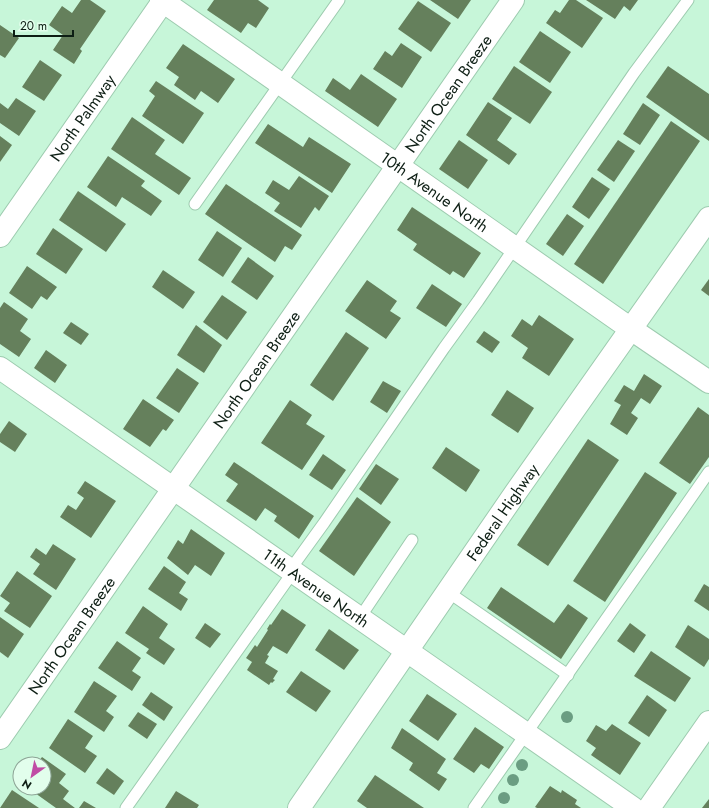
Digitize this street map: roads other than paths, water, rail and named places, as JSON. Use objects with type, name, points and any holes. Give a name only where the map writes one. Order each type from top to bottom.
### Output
[{"type":"street","name":"10th Avenue North","points":[[163,0],[631,329],[709,382]]},
{"type":"street","name":"North Palmway","points":[[0,236],[163,0]]},
{"type":"street","name":"North Ocean Breeze","points":[[0,738],[513,0]]},
{"type":"street","name":"Federal Highway","points":[[299,808],[516,492],[709,218]]},
{"type":"street","name":"11th Avenue North","points":[[0,368],[633,808]]},
{"type":"street","points":[[649,808],[709,722]]},
{"type":"lane","points":[[195,204],[339,0]]},
{"type":"lane","points":[[126,808],[292,571],[634,73],[688,0]]},
{"type":"lane","points":[[474,808],[709,472]]},
{"type":"lane","points":[[359,619],[412,540]]},
{"type":"lane","points":[[448,592],[568,675]]}]
